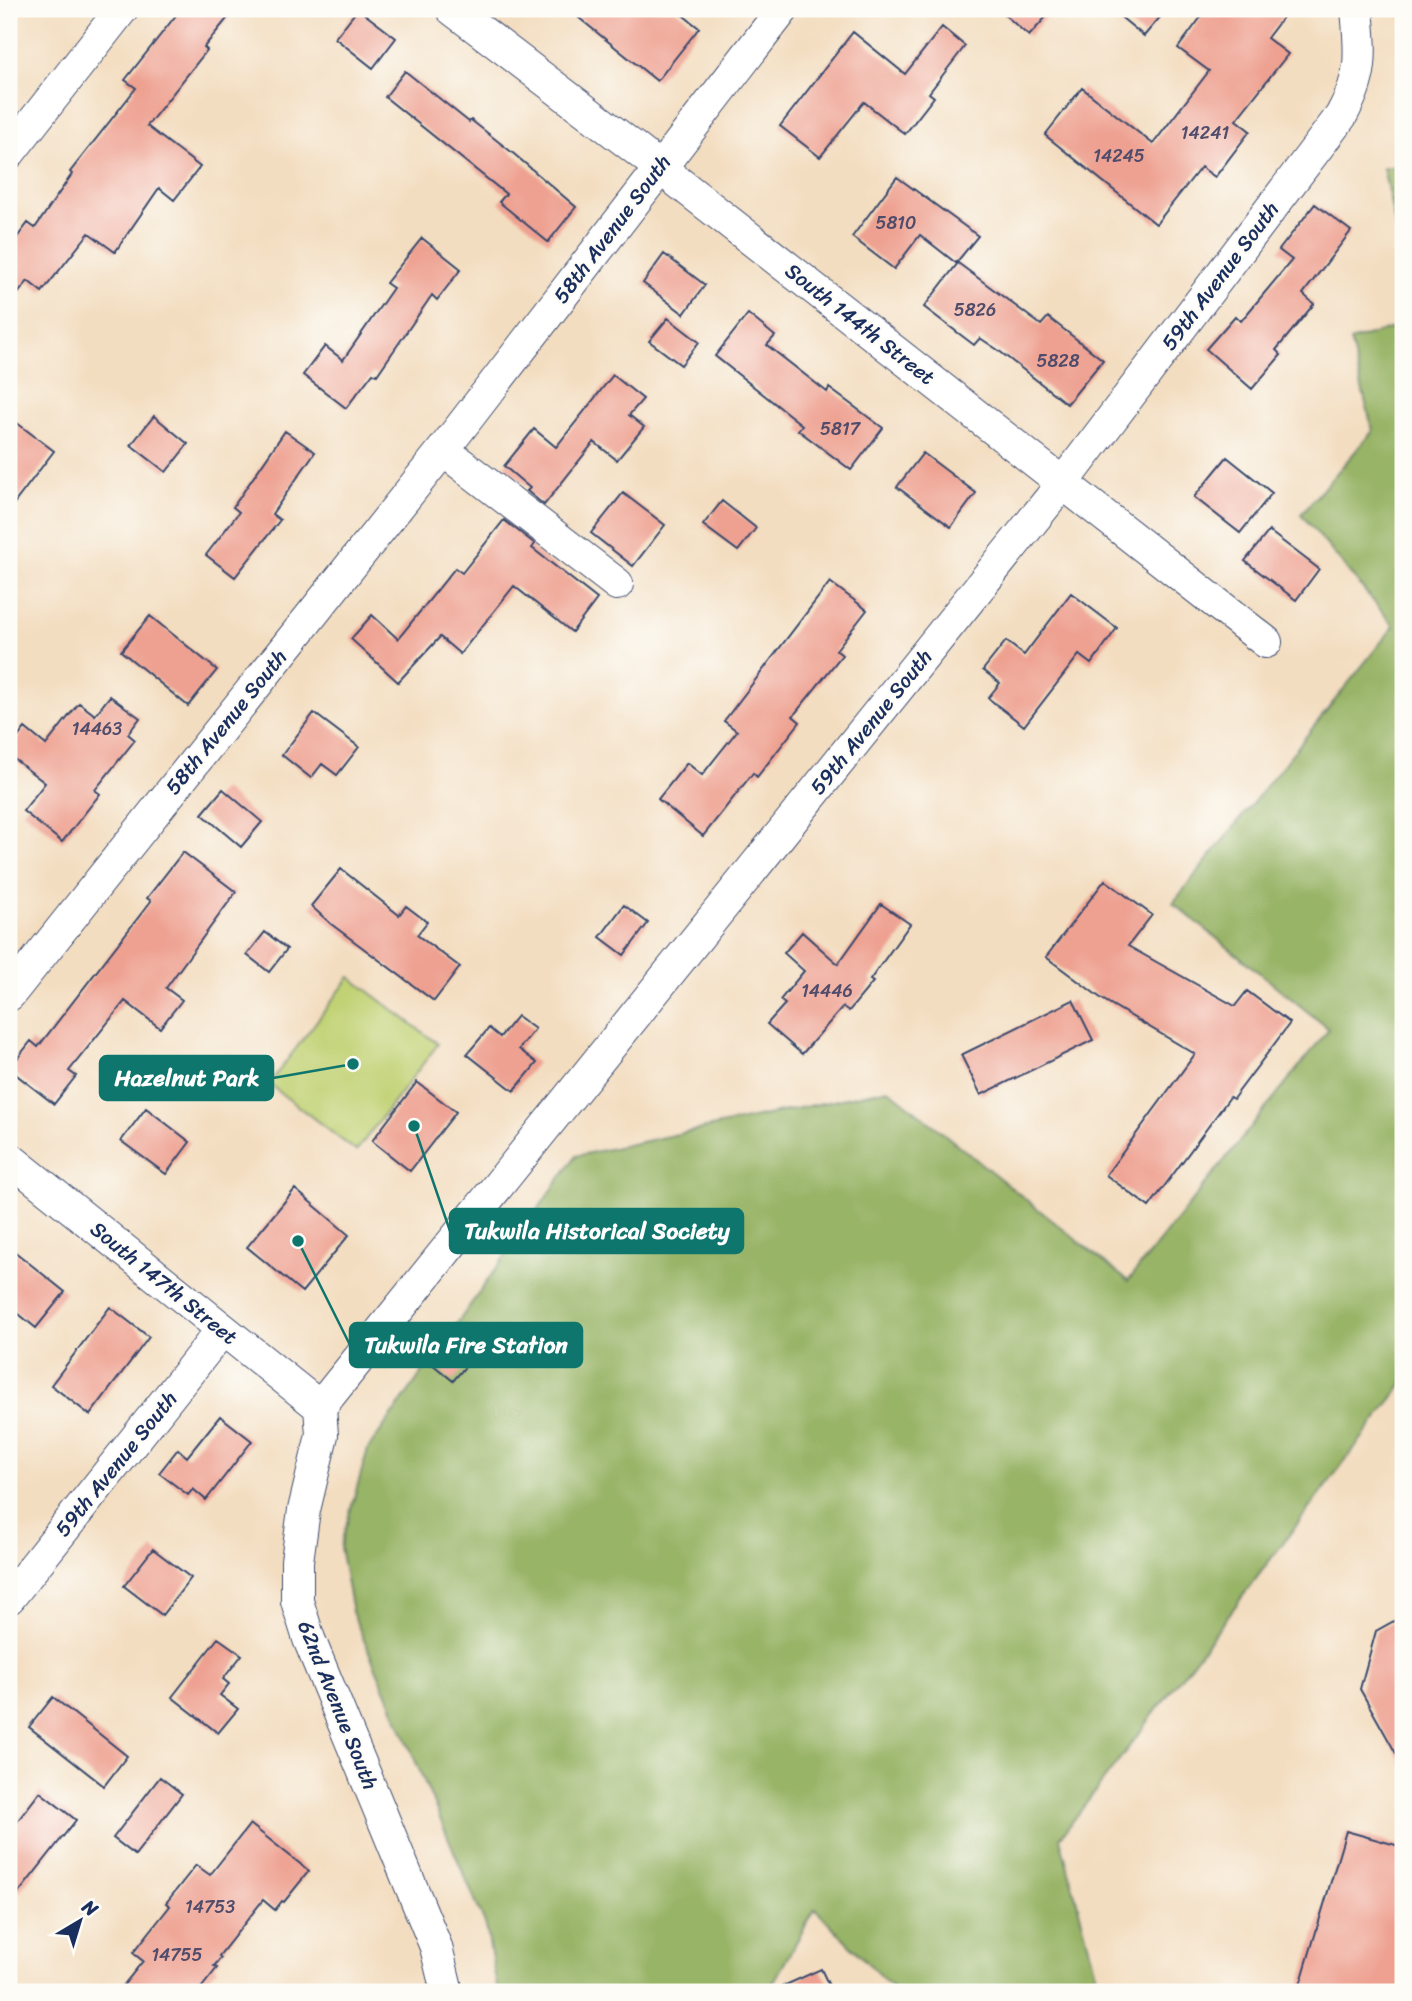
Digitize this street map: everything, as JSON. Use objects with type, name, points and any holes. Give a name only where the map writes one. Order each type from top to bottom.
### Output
[{"type":"street","points":[[9,153],[122,9]]},
{"type":"street","name":"South 144th Street","points":[[452,9],[659,167],[1266,642]]},
{"type":"street","name":"58th Avenue South","points":[[9,995],[443,450],[783,9]]},
{"type":"street","name":"59th Avenue South","points":[[320,1407],[1063,483],[1341,116],[1354,93],[1360,71],[1357,9]]},
{"type":"street","points":[[443,450],[617,584]]},
{"type":"street","name":"South 147th Street","points":[[9,1158],[320,1407]]},
{"type":"street","name":"59th Avenue South","points":[[9,1598],[222,1330]]},
{"type":"street","name":"62nd Avenue South","points":[[320,1407],[321,1435],[304,1510],[297,1561],[298,1601],[309,1639],[436,1947],[447,1992]]},
{"type":"green space","points":[[1403,165],[1403,261],[1383,168]]},
{"type":"green space","points":[[1403,325],[1403,1384],[1060,1838],[1101,1992],[896,1992],[815,1909],[768,1992],[498,1992],[486,1926],[352,1612],[340,1547],[368,1449],[576,1156],[888,1089],[1128,1281],[1329,1029],[1173,903],[1394,626],[1301,514],[1373,431],[1350,341]]},
{"type":"green space","points":[[350,977],[438,1044],[356,1151],[269,1084]]},
{"type":"building","points":[[181,9],[235,9],[204,47],[207,50],[147,126],[200,167],[174,200],[159,188],[115,252],[89,233],[42,292],[28,281],[9,305],[9,248],[28,223],[35,228],[72,174],[70,172],[136,88],[125,80]]},
{"type":"building","points":[[358,9],[396,38],[373,68],[335,38]]},
{"type":"building","points":[[568,9],[675,9],[699,28],[657,81]]},
{"type":"building","points":[[998,9],[1053,9],[1029,36]]},
{"type":"building","points":[[1111,9],[1167,9],[1144,36]]},
{"type":"building","points":[[1207,9],[1289,9],[1267,38],[1288,54],[1236,120],[1250,131],[1215,177],[1201,167],[1156,224],[1045,135],[1082,88],[1153,144],[1209,71],[1178,48]]},
{"type":"building","points":[[942,27],[965,46],[929,93],[934,97],[905,134],[864,102],[820,157],[780,126],[853,32],[905,74]]},
{"type":"building","points":[[405,71],[514,154],[576,207],[548,242],[499,202],[506,194],[385,97]]},
{"type":"building","points":[[897,177],[978,236],[956,263],[920,235],[894,269],[852,237]]},
{"type":"building","points":[[1315,204],[1351,231],[1303,294],[1314,304],[1276,350],[1281,355],[1252,389],[1206,349],[1235,316],[1241,321],[1292,260],[1279,250]]},
{"type":"building","points":[[422,238],[461,269],[437,300],[432,295],[377,375],[373,373],[346,408],[303,375],[325,346],[343,360],[393,288],[386,283]]},
{"type":"building","points":[[664,254],[705,285],[684,314],[643,283]]},
{"type":"building","points":[[958,263],[1041,325],[1048,317],[1103,360],[1067,404],[998,350],[980,338],[974,345],[924,307]]},
{"type":"building","points":[[748,314],[775,336],[767,345],[827,392],[829,388],[883,428],[851,470],[798,430],[802,425],[715,356]]},
{"type":"building","points":[[668,318],[699,342],[681,365],[649,341]]},
{"type":"building","points":[[613,375],[643,399],[629,415],[644,427],[617,460],[594,442],[544,505],[527,491],[530,488],[504,466],[534,429],[556,447]]},
{"type":"building","points":[[154,416],[188,444],[166,472],[131,445]]},
{"type":"building","points":[[9,417],[54,451],[9,510]]},
{"type":"building","points":[[285,431],[315,452],[272,514],[280,520],[235,577],[206,555],[239,512],[233,507]]},
{"type":"building","points":[[923,453],[976,493],[951,527],[897,487]]},
{"type":"building","points":[[1227,457],[1272,493],[1240,533],[1194,497]]},
{"type":"building","points":[[623,493],[665,525],[633,566],[591,533]]},
{"type":"building","points":[[722,501],[756,528],[738,551],[703,525]]},
{"type":"building","points":[[504,520],[535,544],[532,548],[597,599],[572,632],[514,586],[460,654],[440,637],[398,682],[351,639],[372,615],[398,639],[455,568],[462,573]]},
{"type":"building","points":[[1269,531],[1319,569],[1296,600],[1245,561]]},
{"type":"building","points":[[830,582],[867,610],[836,650],[842,655],[793,716],[800,722],[757,777],[753,773],[703,836],[658,799],[687,763],[702,775],[737,731],[724,721]]},
{"type":"building","points":[[1071,593],[1117,628],[1091,664],[1079,655],[1024,726],[988,698],[1000,683],[983,670],[1006,641],[1024,655]]},
{"type":"building","points":[[150,616],[217,670],[188,706],[121,651]]},
{"type":"building","points":[[110,696],[140,718],[128,734],[135,740],[95,790],[100,794],[62,842],[23,811],[45,783],[9,755],[9,749],[25,728],[46,745],[79,703],[95,715]]},
{"type":"building","points":[[314,713],[359,747],[337,775],[322,764],[311,778],[282,755]]},
{"type":"building","points":[[223,789],[262,822],[241,847],[202,814]]},
{"type":"building","points":[[183,852],[236,892],[166,988],[182,1000],[160,1028],[125,1001],[69,1071],[76,1076],[54,1104],[9,1069],[31,1041],[38,1047],[151,901],[147,898]]},
{"type":"building","points":[[341,869],[399,915],[406,906],[427,922],[417,935],[460,967],[434,1001],[311,906]]},
{"type":"building","points":[[1105,880],[1152,915],[1128,946],[1235,1006],[1247,991],[1290,1023],[1233,1099],[1230,1097],[1149,1207],[1106,1175],[1195,1054],[1102,999],[1046,957]]},
{"type":"building","points":[[881,904],[910,924],[870,980],[873,982],[849,1011],[843,1007],[802,1054],[767,1024],[785,1004],[780,1000],[804,971],[784,953],[802,932],[838,964]]},
{"type":"building","points":[[624,905],[648,923],[624,955],[600,937]]},
{"type":"building","points":[[265,932],[287,949],[269,972],[247,955]]},
{"type":"building","points":[[1073,1000],[1093,1040],[981,1095],[961,1055]]},
{"type":"building","points":[[517,1016],[535,1029],[519,1049],[537,1063],[514,1091],[467,1054],[489,1028],[500,1037]]},
{"type":"building","points":[[417,1082],[456,1112],[410,1171],[372,1141]]},
{"type":"building","points":[[146,1108],[190,1142],[166,1174],[121,1141]]},
{"type":"building","points":[[295,1189],[349,1235],[302,1292],[247,1247]]},
{"type":"building","points":[[9,1247],[65,1292],[36,1328],[9,1306]]},
{"type":"building","points":[[110,1307],[149,1337],[90,1415],[51,1385]]},
{"type":"building","points":[[459,1330],[481,1348],[453,1381],[431,1363]]},
{"type":"building","points":[[220,1416],[252,1441],[206,1500],[193,1489],[188,1495],[159,1473],[178,1449],[187,1457]]},
{"type":"building","points":[[153,1549],[191,1578],[162,1615],[124,1586]]},
{"type":"building","points":[[1403,1616],[1403,1766],[1360,1689],[1376,1631]]},
{"type":"building","points":[[218,1638],[242,1655],[223,1679],[229,1684],[220,1695],[238,1709],[218,1733],[172,1697]]},
{"type":"building","points":[[53,1697],[127,1756],[104,1786],[29,1727]]},
{"type":"building","points":[[160,1777],[182,1794],[135,1855],[113,1838]]},
{"type":"building","points":[[40,1792],[76,1820],[9,1905],[9,1832]]},
{"type":"building","points":[[250,1824],[309,1871],[275,1910],[263,1900],[219,1956],[221,1958],[214,1966],[217,1968],[198,1992],[118,1992],[143,1961],[133,1953],[170,1906],[166,1903],[196,1865],[210,1875]]},
{"type":"building","points":[[1346,1831],[1403,1847],[1403,1992],[1298,1992]]},
{"type":"building","points":[[821,1969],[832,1992],[770,1992]]},
{"type":"place","name":"Hazelnut Park","points":[[353,1064]]},
{"type":"place","name":"Tukwila Historical Society","points":[[414,1126]]},
{"type":"place","name":"Tukwila Fire Station","points":[[298,1241]]}]
